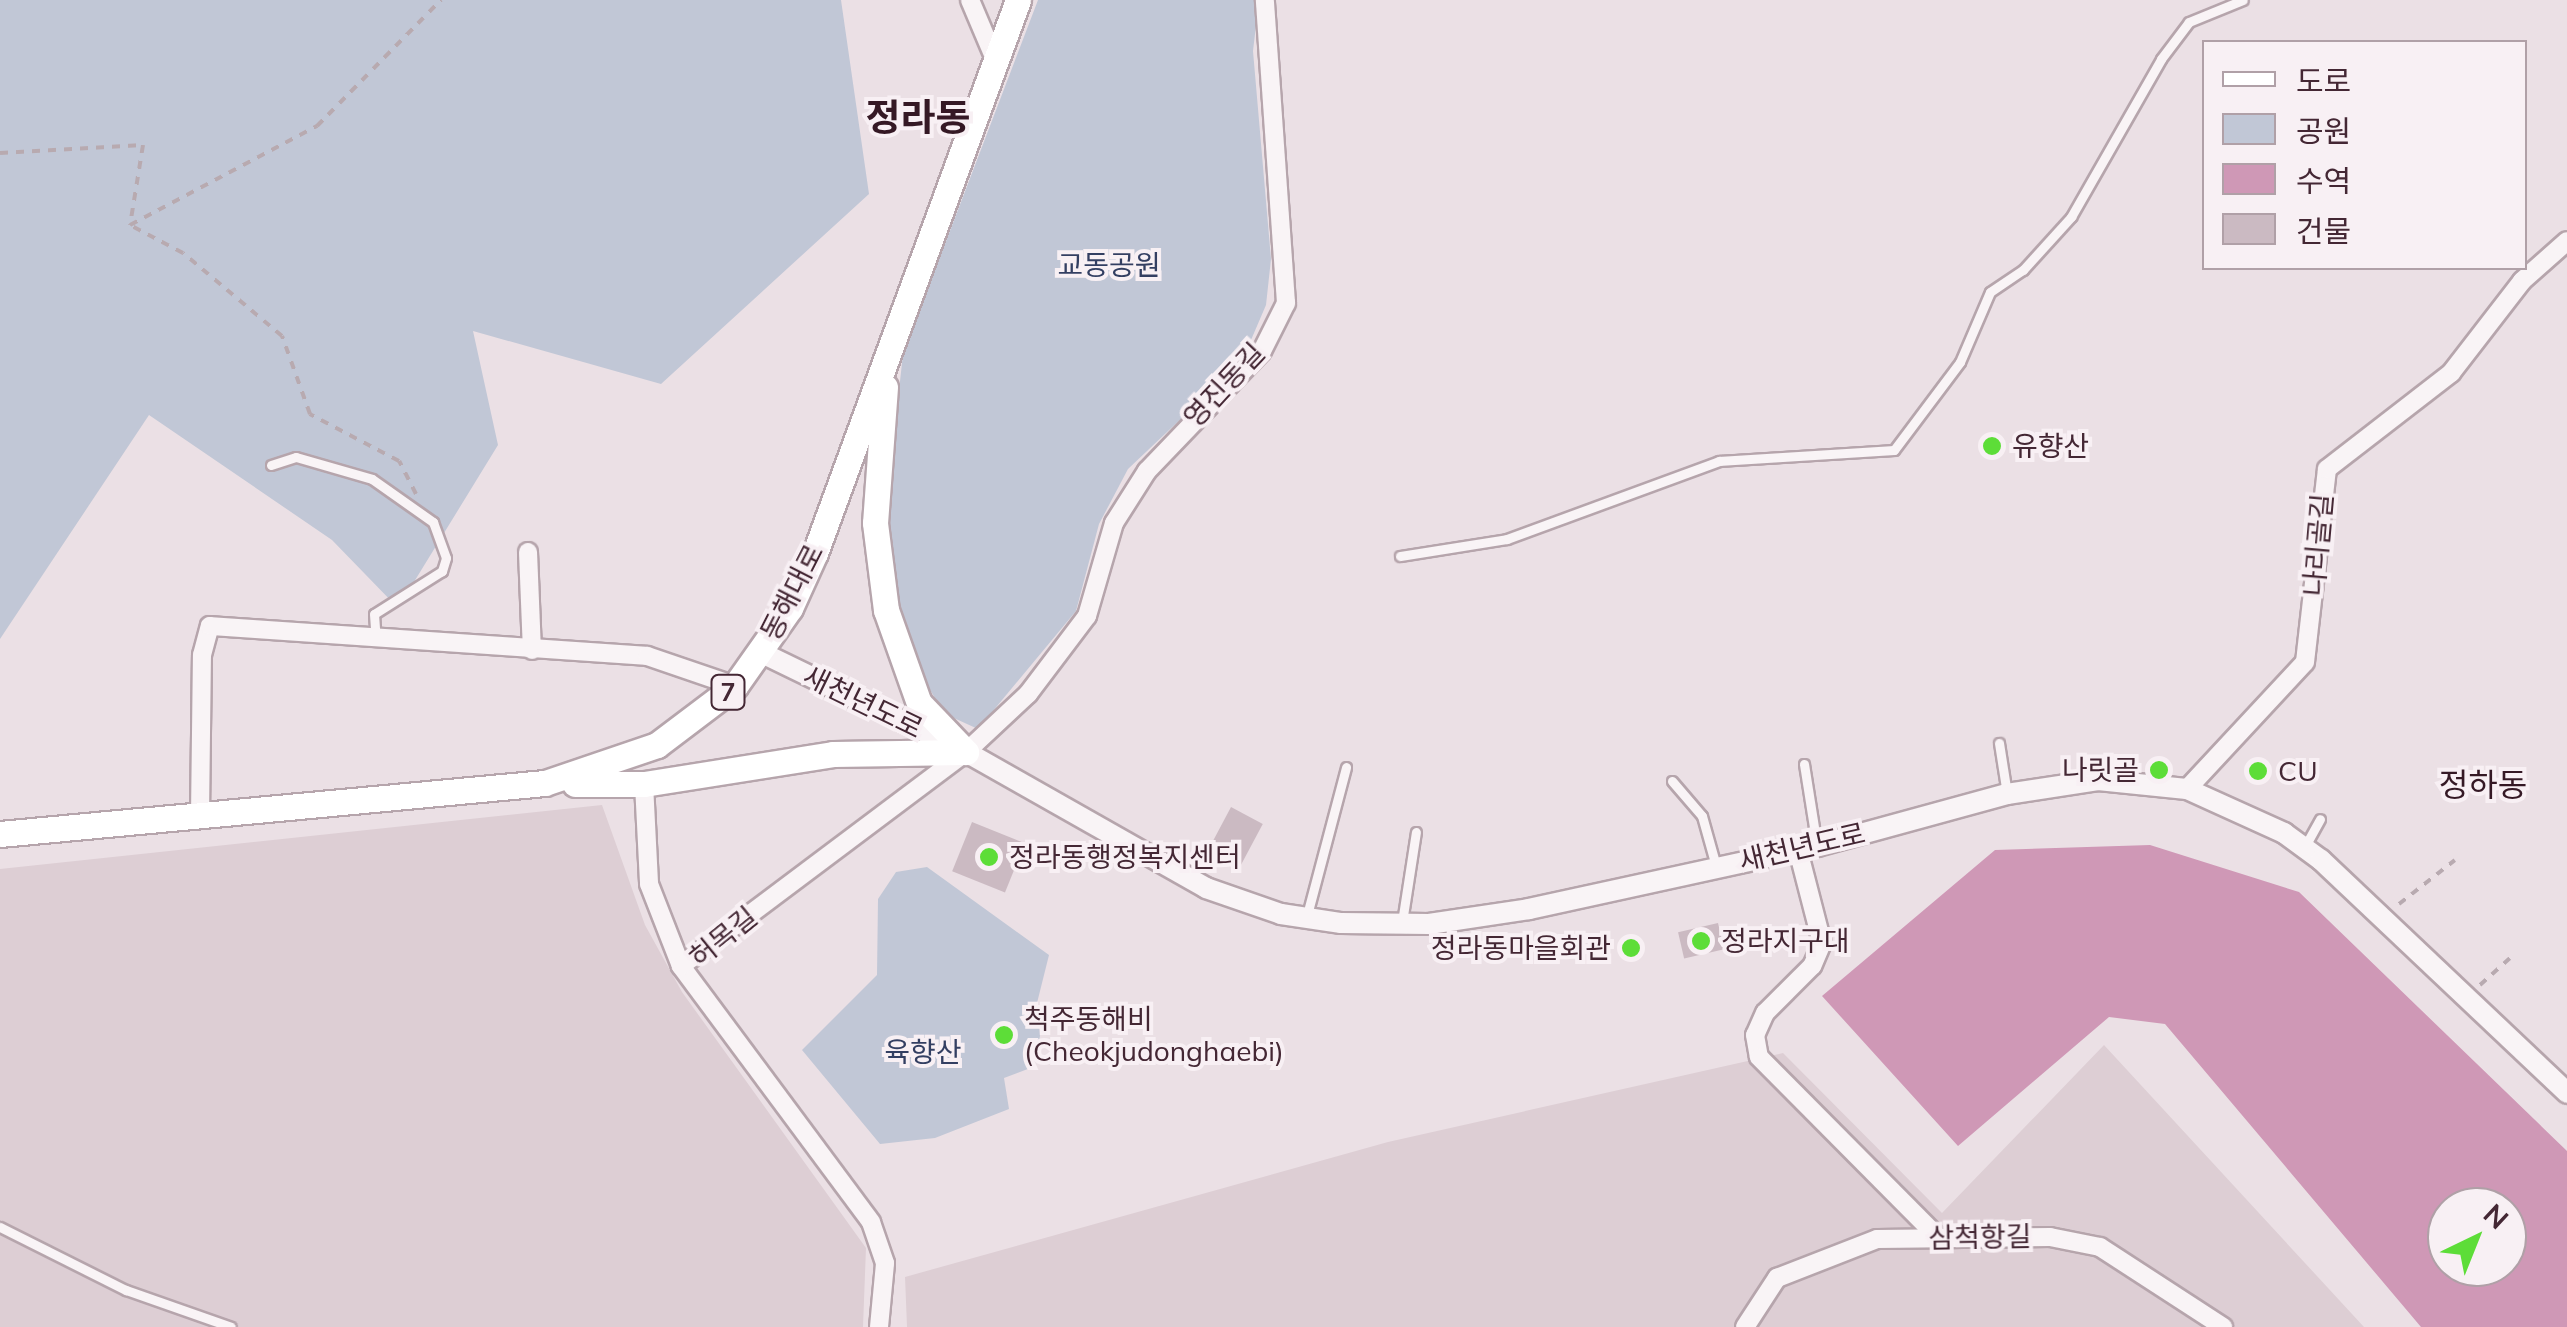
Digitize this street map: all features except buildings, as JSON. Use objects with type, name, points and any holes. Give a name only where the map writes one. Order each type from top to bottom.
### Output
[{"type":"main road","name":"동해대로","points":[[0,834],[545,783],[657,744],[736,686],[760,652],[815,553],[1018,0]]},
{"type":"main road","points":[[891,340],[875,523],[886,610],[920,703],[966,752]]},
{"type":"main road","points":[[545,783],[644,784],[789,757],[966,752]]},
{"type":"street","points":[[970,0],[997,64]]},
{"type":"street","name":"영진동길","points":[[966,752],[1028,694],[1088,616],[1114,523],[1181,431],[1262,351],[1286,303],[1264,0]]},
{"type":"street","name":"나리골길","points":[[2187,788],[2305,662],[2327,469],[2451,373],[2522,281],[2567,241]]},
{"type":"street","points":[[528,552],[532,650]]},
{"type":"street","points":[[200,815],[202,655],[210,626],[376,641],[647,656],[736,686]]},
{"type":"street","name":"새천년도로","points":[[760,652],[966,752],[1206,888],[1306,918],[1401,924],[1490,916],[1808,848],[2008,794],[2098,780],[2187,788],[2304,848],[2469,995],[2567,1094]]},
{"type":"street","name":"허목길","points":[[880,1327],[885,1263],[871,1222],[681,966],[966,752]]},
{"type":"street","points":[[644,784],[649,884],[681,966]]},
{"type":"street","points":[[1808,848],[1822,943],[1812,966],[1766,1013],[1755,1035],[1759,1057],[1939,1238]]},
{"type":"street","name":"삼척항길","points":[[1745,1327],[1777,1278],[1877,1239],[2050,1236],[2100,1247],[2224,1327]]},
{"type":"lane","points":[[1400,556],[1508,539],[1718,461],[1894,450],[1960,362],[1990,292],[2023,270],[2071,217],[2122,118],[2180,34],[2190,22],[2243,0]]},
{"type":"lane","points":[[271,465],[296,457],[372,479],[417,506],[433,522],[446,558],[425,587],[374,614],[376,641]]},
{"type":"lane","points":[[1999,744],[2008,794]]},
{"type":"lane","points":[[1804,764],[1808,848]]},
{"type":"lane","points":[[1306,918],[1346,767]]},
{"type":"lane","points":[[1672,781],[1702,816],[1716,866]]},
{"type":"lane","points":[[2304,848],[2320,818]]},
{"type":"lane","points":[[1401,924],[1416,832]]},
{"type":"lane","points":[[0,1227],[126,1290],[231,1327]]},
{"type":"path","points":[[130,224],[317,126],[440,0]]},
{"type":"path","points":[[0,153],[143,145],[130,224]]},
{"type":"path","points":[[130,224],[192,259],[282,336],[310,414],[399,462],[417,506]]},
{"type":"path","points":[[2383,916],[2455,860]]},
{"type":"path","points":[[2469,995],[2510,958]]},
{"type":"shaded area","points":[[602,805],[645,925],[682,992],[866,1248],[863,1327],[0,1327],[0,869]]},
{"type":"shaded area","points":[[2104,1045],[2364,1327],[907,1327],[905,1277],[1388,1142],[1783,1053],[1942,1213]]},
{"type":"green space","points":[[0,0],[841,0],[869,194],[661,384],[473,331],[498,445],[398,608],[332,540],[149,415],[0,639]]},
{"type":"green space","name":"교동공원","points":[[1038,0],[1259,0],[1253,51],[1271,259],[1266,305],[1242,361],[1128,469],[1099,524],[1076,611],[978,729],[945,714],[925,682],[904,628],[885,517],[903,354]]},
{"type":"green space","name":"육향산","points":[[927,867],[1049,955],[1037,1003],[1040,1036],[1033,1067],[1004,1078],[1009,1109],[935,1138],[880,1144],[802,1050],[877,975],[878,899],[896,872]]},
{"type":"water","points":[[2150,845],[2299,892],[2567,1151],[2567,1327],[2421,1327],[2165,1024],[2109,1017],[1958,1146],[1822,996],[1995,850]]},
{"type":"place","name":"유향산","points":[[1992,446]]},
{"type":"place","name":"나릿골","points":[[2159,770]]},
{"type":"place","name":"CU","points":[[2258,771]]},
{"type":"place","name":"정라동행정복지센터","points":[[989,857]]},
{"type":"place","name":"정라지구대","points":[[1701,941]]},
{"type":"place","name":"정라동마을회관","points":[[1631,948]]},
{"type":"place","name":"척주동해비 (Cheokjudonghaebi)","points":[[1004,1035]]},
{"type":"district","name":"정라동","points":[[918,118]]},
{"type":"district","name":"정하동","points":[[2483,784]]}]
